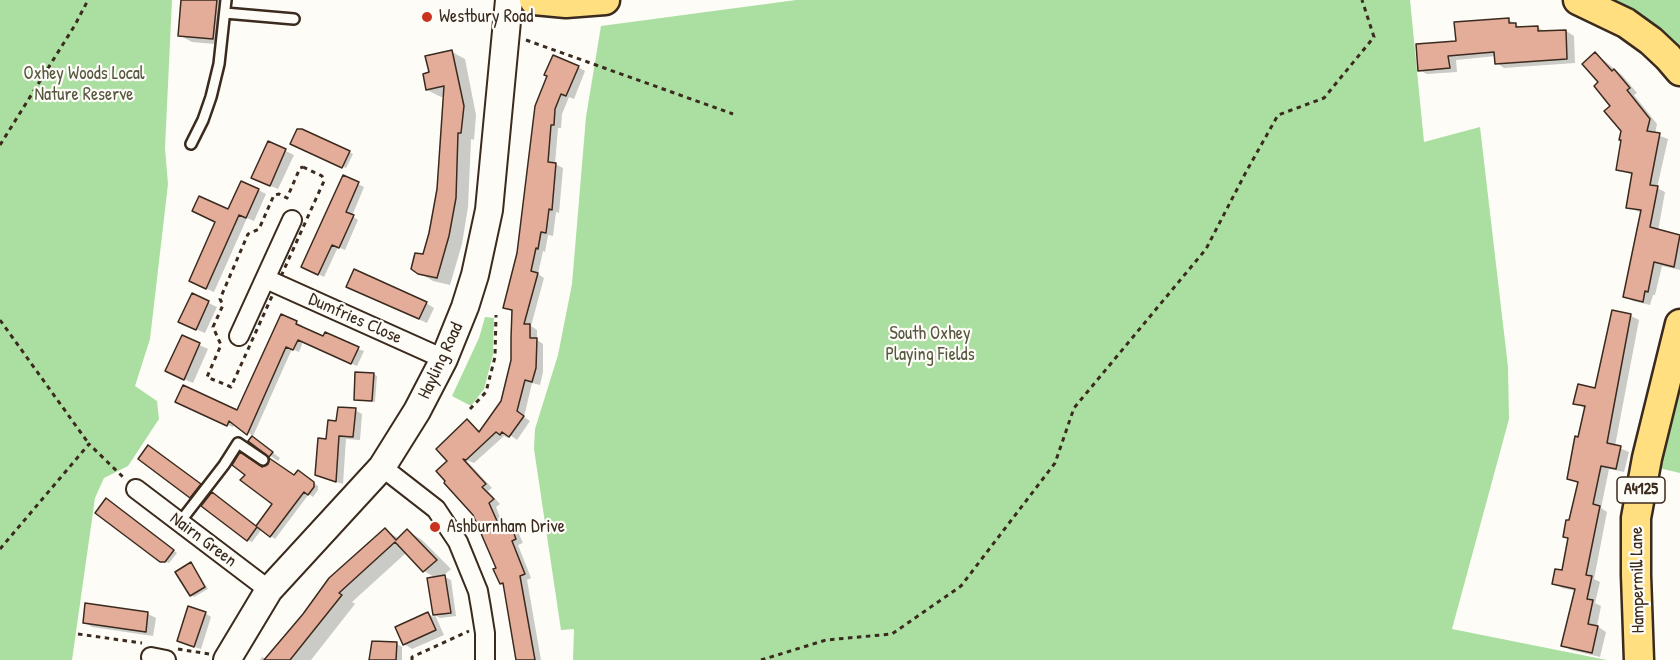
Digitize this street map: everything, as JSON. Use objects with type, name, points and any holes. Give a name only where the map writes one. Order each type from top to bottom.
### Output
[{"type":"main road","points":[[534,0],[566,3],[605,0]]},
{"type":"main road","points":[[1580,0],[1626,23],[1651,41],[1680,71]]},
{"type":"main road","name":"Hampermill Lane","points":[[1639,660],[1636,518],[1647,458],[1680,324]]},
{"type":"street","name":"Hayling Road","points":[[228,660],[269,590],[382,467],[417,411],[444,359],[475,275],[489,210],[509,0]]},
{"type":"street","points":[[239,336],[292,220]]},
{"type":"street","name":"Dumfries Close","points":[[266,279],[444,359]]},
{"type":"street","points":[[382,467],[436,509],[458,542],[478,591],[484,624],[485,660]]},
{"type":"street","name":"Nairn Green","points":[[136,489],[269,590]]},
{"type":"lane","points":[[190,144],[203,120],[211,97],[219,64],[226,0]]},
{"type":"lane","points":[[225,13],[294,19]]},
{"type":"lane","points":[[180,522],[238,443],[263,460]]},
{"type":"path","points":[[0,145],[75,25],[88,0]]},
{"type":"path","points":[[761,660],[826,640],[892,634],[961,586],[1055,463],[1074,408],[1206,249],[1278,115],[1324,98],[1374,37],[1362,0]]},
{"type":"path","points":[[505,35],[520,38],[733,114]]},
{"type":"path","points":[[470,410],[486,392],[495,357],[496,315]]},
{"type":"path","points":[[0,320],[89,444],[136,489]]},
{"type":"path","points":[[0,549],[89,444]]},
{"type":"path","points":[[412,660],[412,657],[484,624]]},
{"type":"green space","name":"Oxhey Woods Local Nature Reserve","points":[[0,0],[172,0],[165,148],[168,184],[150,339],[135,386],[157,401],[159,419],[128,466],[104,478],[95,498],[72,660],[0,660]]},
{"type":"green space","name":"South Oxhey Playing Fields","points":[[796,0],[1410,0],[1424,142],[1480,127],[1508,367],[1509,419],[1452,629],[1607,660],[573,660],[574,629],[561,630],[534,449],[535,429],[558,355],[572,284],[586,117],[601,26]]},
{"type":"green space","points":[[1598,0],[1680,0],[1680,52]]},
{"type":"green space","points":[[485,317],[494,318],[493,355],[484,389],[471,406],[452,396],[479,338]]},
{"type":"green space","points":[[1680,375],[1680,473],[1659,468]]},
{"type":"building","points":[[181,0],[217,0],[213,39],[178,36]]},
{"type":"building","points":[[1509,18],[1509,23],[1516,23],[1516,27],[1538,26],[1538,31],[1566,30],[1567,59],[1495,64],[1494,52],[1448,56],[1450,68],[1418,71],[1416,44],[1456,41],[1454,22]]},
{"type":"building","points":[[452,50],[464,106],[461,133],[458,133],[456,198],[449,236],[437,278],[418,274],[411,269],[415,253],[423,254],[437,189],[444,86],[426,90],[423,74],[429,72],[425,56]]},
{"type":"building","points":[[1595,52],[1630,88],[1627,90],[1650,119],[1647,131],[1660,133],[1650,185],[1658,186],[1650,227],[1680,235],[1674,267],[1654,262],[1648,292],[1645,291],[1643,302],[1623,297],[1641,210],[1626,208],[1632,173],[1616,170],[1621,131],[1604,111],[1610,106],[1594,86],[1598,82],[1582,64]]},
{"type":"building","points":[[553,55],[579,66],[566,96],[561,94],[555,109],[554,125],[551,125],[548,162],[556,163],[552,210],[549,209],[546,233],[541,232],[538,249],[536,248],[531,271],[538,273],[524,324],[530,324],[530,338],[537,338],[536,368],[532,382],[525,380],[517,411],[524,416],[509,437],[502,432],[500,435],[496,432],[466,460],[463,459],[486,484],[482,487],[494,499],[489,503],[501,530],[511,526],[516,539],[512,541],[525,574],[520,576],[535,660],[516,660],[503,583],[500,584],[493,569],[496,568],[473,515],[436,471],[447,461],[436,449],[467,419],[479,432],[501,401],[511,360],[512,310],[503,308],[517,253],[535,106],[547,76],[544,75]]},
{"type":"building","points":[[297,129],[302,129],[350,151],[342,168],[290,144]]},
{"type":"building","points":[[268,141],[286,149],[270,186],[251,178]]},
{"type":"building","points":[[343,175],[359,182],[346,212],[354,215],[339,248],[332,245],[318,275],[301,267]]},
{"type":"building","points":[[241,181],[259,189],[246,218],[239,215],[206,289],[189,281],[215,222],[192,211],[199,196],[228,209]]},
{"type":"building","points":[[354,269],[427,302],[419,319],[346,287]]},
{"type":"building","points":[[192,293],[209,301],[196,330],[178,322]]},
{"type":"building","points":[[1612,310],[1631,314],[1607,443],[1621,446],[1616,469],[1601,466],[1593,504],[1600,506],[1586,575],[1592,576],[1587,599],[1593,600],[1588,624],[1598,626],[1592,653],[1561,646],[1575,589],[1552,584],[1555,569],[1562,570],[1568,538],[1563,537],[1566,520],[1569,520],[1578,482],[1567,479],[1575,436],[1578,437],[1585,406],[1573,404],[1578,384],[1595,388]]},
{"type":"building","points":[[281,314],[297,321],[296,324],[323,336],[325,332],[359,347],[351,364],[298,340],[293,350],[286,347],[247,435],[229,421],[227,426],[175,402],[183,385],[237,410]]},
{"type":"building","points":[[182,335],[200,343],[184,380],[165,371]]},
{"type":"building","points":[[355,372],[374,373],[372,401],[354,400]]},
{"type":"building","points":[[338,407],[356,408],[353,437],[339,436],[336,482],[315,475],[318,438],[326,439],[328,420],[336,421]]},
{"type":"building","points":[[252,436],[273,452],[269,457],[248,441]]},
{"type":"building","points":[[148,445],[201,484],[190,498],[138,459]]},
{"type":"building","points":[[240,452],[262,467],[268,464],[269,458],[294,475],[298,470],[314,482],[314,487],[308,495],[304,492],[270,537],[257,527],[247,541],[201,506],[212,492],[256,526],[272,504],[240,480],[245,475],[232,465]]},
{"type":"building","points":[[106,498],[174,550],[165,562],[160,562],[95,513]]},
{"type":"building","points":[[385,528],[396,540],[407,529],[437,560],[423,572],[395,542],[339,593],[342,595],[290,660],[264,660],[303,614],[329,578]]},
{"type":"building","points":[[191,562],[205,587],[190,596],[175,572]]},
{"type":"building","points":[[445,575],[451,613],[433,615],[427,578]]},
{"type":"building","points":[[85,603],[148,612],[146,632],[83,623]]},
{"type":"building","points":[[188,606],[206,612],[194,647],[177,641]]},
{"type":"building","points":[[428,612],[436,630],[403,645],[395,627]]},
{"type":"building","points":[[372,641],[397,642],[396,660],[369,660]]},
{"type":"place","name":"Westbury Road","points":[[427,17]]},
{"type":"place","name":"Ashburnham Drive","points":[[435,527]]}]
